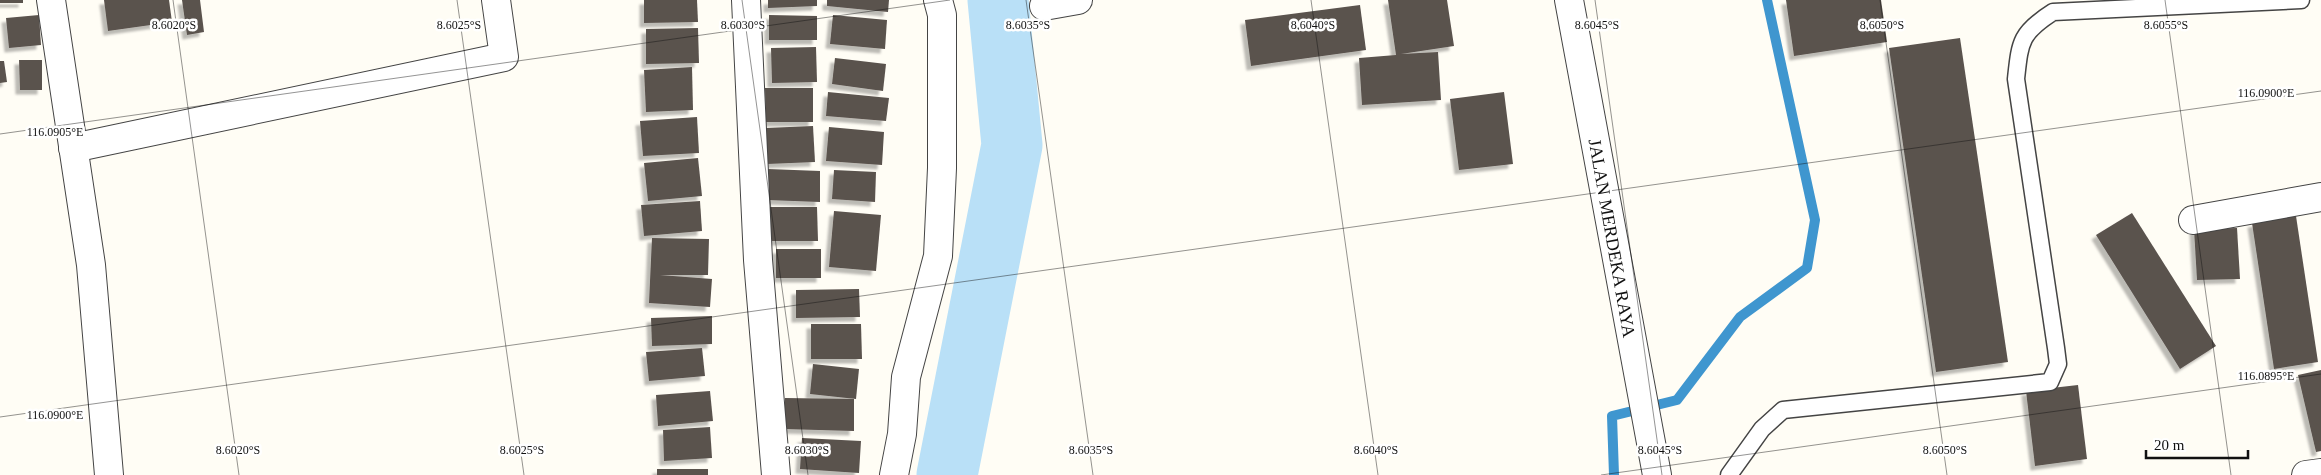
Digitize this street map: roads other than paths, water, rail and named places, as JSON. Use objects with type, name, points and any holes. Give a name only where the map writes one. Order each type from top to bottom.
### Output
[{"type":"street","points":[[51,0],[61,56],[91,265],[109,475]]},
{"type":"street","points":[[73,148],[504,57],[496,0]]},
{"type":"street","points":[[746,0],[758,260],[776,475]]},
{"type":"street","points":[[894,475],[902,434],[906,377],[938,256],[942,168],[942,15],[938,0]]},
{"type":"street","points":[[1044,6],[1078,0]]},
{"type":"street","name":"JALAN MERDEKA RAYA","points":[[1569,0],[1657,475]]},
{"type":"street","points":[[2193,220],[2321,197]]},
{"type":"street","points":[[2306,475],[2321,473]]},
{"type":"lane","points":[[1729,475],[1762,429],[1783,410],[2050,382],[2058,364],[2016,79],[2020,44],[2034,24],[2053,12],[2301,0]]},
{"type":"waterway","points":[[947,475],[1012,145],[998,0]]},
{"type":"waterway","points":[[1614,475],[1612,416],[1677,400],[1740,317],[1807,268],[1815,220],[1767,0]]}]
